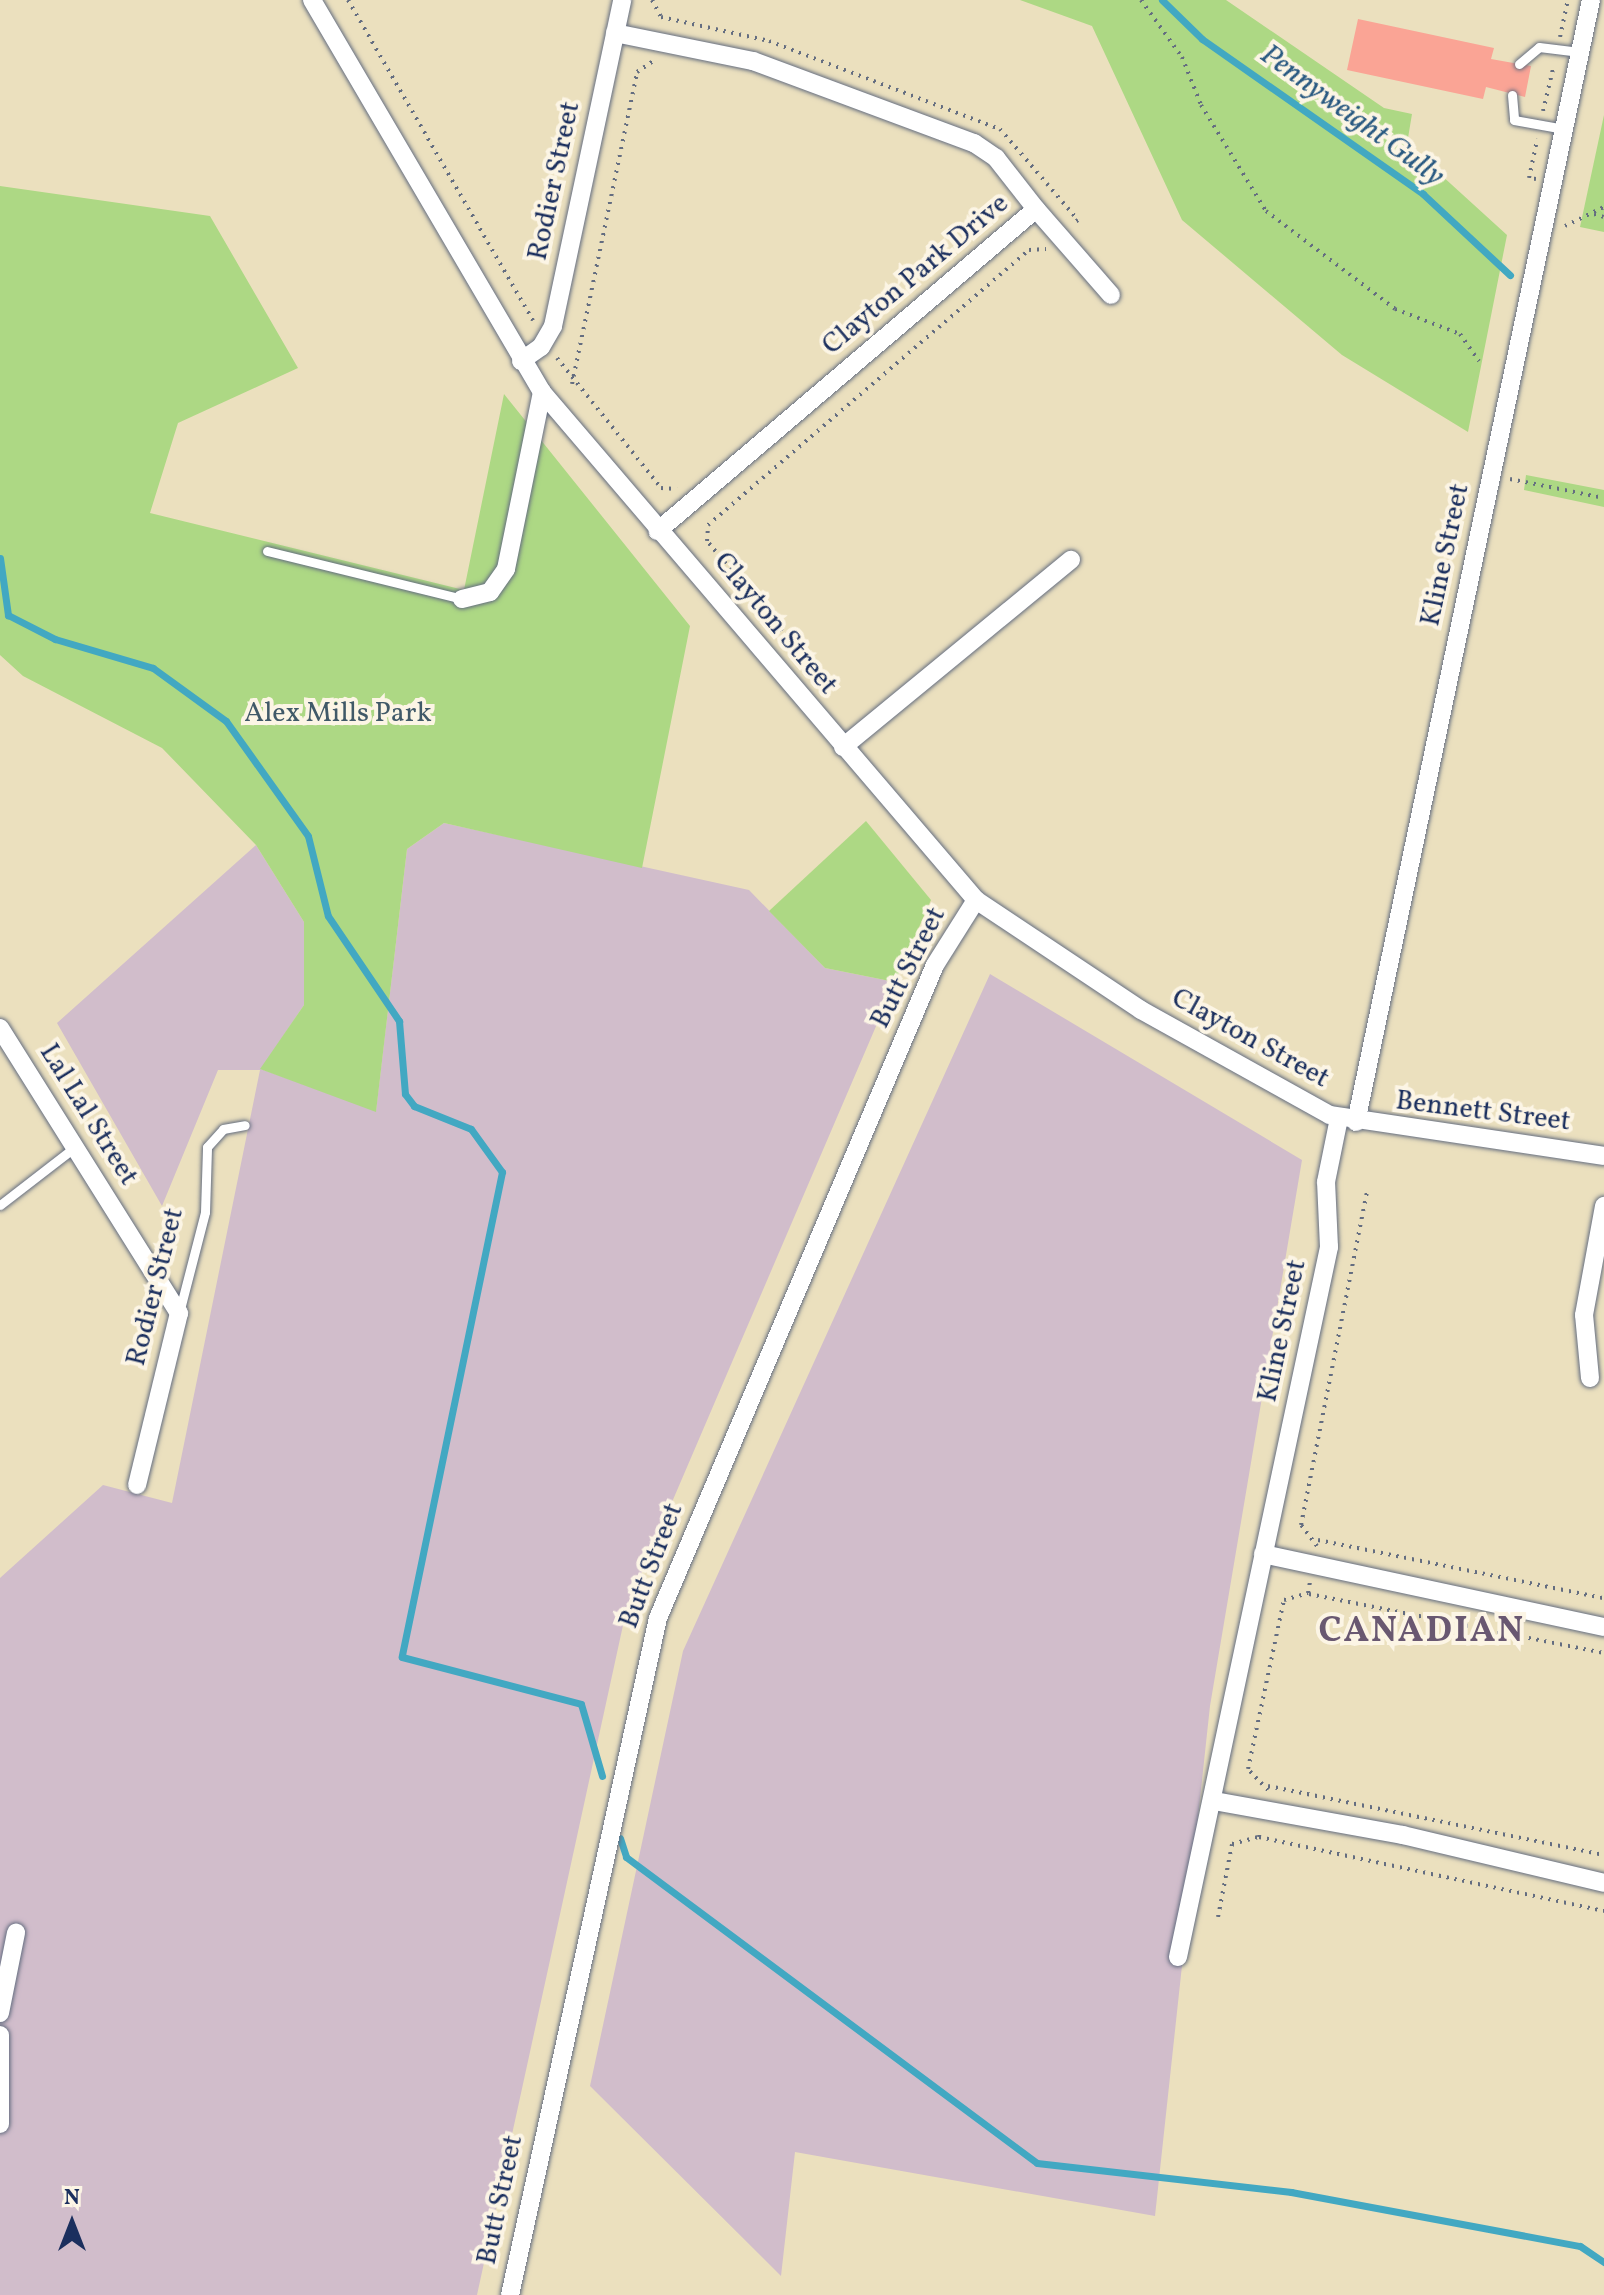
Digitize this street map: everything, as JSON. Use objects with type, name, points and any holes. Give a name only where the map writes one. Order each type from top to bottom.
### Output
[{"type":"street","name":"Clayton Street","points":[[312,0],[521,361],[542,392],[976,900],[1141,1010],[1347,1120]]},
{"type":"street","name":"Rodier Street","points":[[546,341],[622,0]]},
{"type":"street","name":"Kline Street","points":[[1178,1957],[1214,1801],[1329,1247],[1326,1182],[1347,1120],[1492,475],[1591,0]]},
{"type":"street","name":"Clayton Park Drive","points":[[615,33],[763,64],[974,143],[996,158],[1036,209],[658,531]]},
{"type":"street","points":[[1036,209],[1065,231],[1111,295]]},
{"type":"street","points":[[521,361],[546,341]]},
{"type":"street","points":[[462,599],[492,591],[506,569],[542,392]]},
{"type":"street","points":[[843,747],[1071,560]]},
{"type":"street","name":"Butt Street","points":[[510,2295],[658,1618],[935,965],[976,900]]},
{"type":"street","name":"Lal Lal Street","points":[[0,1028],[179,1313]]},
{"type":"street","name":"Bennett Street","points":[[1347,1120],[1604,1156]]},
{"type":"street","points":[[1590,1378],[1584,1315],[1604,1206]]},
{"type":"street","name":"Rodier Street","points":[[137,1485],[179,1313]]},
{"type":"street","points":[[1263,1554],[1604,1627]]},
{"type":"street","points":[[1214,1801],[1403,1835],[1604,1883]]},
{"type":"street","points":[[0,2013],[16,1933]]},
{"type":"street","points":[[0,2035],[0,2124]]},
{"type":"lane","points":[[1519,64],[1533,48],[1557,47],[1580,52]]},
{"type":"lane","points":[[1512,95],[1514,120],[1564,129]]},
{"type":"lane","points":[[267,551],[462,599]]},
{"type":"lane","name":"Rodier Street","points":[[179,1313],[205,1212],[207,1147],[223,1129],[245,1125]]},
{"type":"lane","points":[[0,1205],[75,1147]]},
{"type":"path","points":[[348,0],[572,384],[661,488],[681,487],[693,501]]},
{"type":"path","points":[[1141,0],[1182,57],[1201,105],[1266,211],[1395,309],[1460,334],[1479,361]]},
{"type":"path","points":[[1536,179],[1529,178],[1568,0]]},
{"type":"path","points":[[572,384],[637,72],[654,64],[664,18]]},
{"type":"path","points":[[1545,220],[1573,228],[1604,207]]},
{"type":"path","points":[[1594,214],[1604,217]]},
{"type":"path","points":[[782,631],[707,541],[708,525],[1029,250],[1044,251],[1065,231]]},
{"type":"path","points":[[1492,475],[1604,498]]},
{"type":"path","points":[[1318,1540],[1604,1598]]},
{"type":"path","points":[[1308,1593],[1604,1653]]},
{"type":"path","points":[[1268,1786],[1604,1855]]},
{"type":"path","points":[[1259,1837],[1604,1911]]},
{"type":"shaded area","points":[[444,823],[749,890],[825,968],[895,982],[627,1607],[477,2295],[0,2295],[0,1578],[103,1485],[172,1503],[260,1070],[218,1070],[162,1206],[57,1023],[256,845],[304,922],[304,1005],[261,1069],[376,1111],[407,849]]},
{"type":"shaded area","points":[[990,974],[1302,1160],[1210,1706],[1155,2216],[795,2152],[781,2276],[590,2086],[683,1651]]},
{"type":"green space","points":[[1020,0],[1226,0],[1384,108],[1412,114],[1407,144],[1507,235],[1468,432],[1342,355],[1182,220],[1092,26]]},
{"type":"green space","points":[[1604,115],[1604,232],[1580,227]]},
{"type":"green space","name":"Alex Mills Park","points":[[0,186],[210,216],[298,368],[178,423],[150,513],[464,590],[504,394],[690,626],[642,868],[444,823],[407,849],[376,1112],[260,1069],[304,1005],[304,922],[256,845],[162,748],[23,676],[0,655]]},
{"type":"green space","points":[[1526,475],[1604,490],[1604,507],[1524,490]]},
{"type":"green space","points":[[866,821],[931,900],[895,982],[825,968],[769,911]]},
{"type":"building","points":[[1358,19],[1494,48],[1491,59],[1531,66],[1525,97],[1486,87],[1483,99],[1347,70]]},
{"type":"waterway","name":"Pennyweight Gully","points":[[1162,0],[1202,39],[1423,194],[1510,275]]},
{"type":"waterway","points":[[0,558],[8,615],[55,639],[153,668],[226,721],[308,836],[328,916],[399,1021],[405,1094],[414,1106],[471,1129],[502,1172],[402,1657],[581,1704],[602,1776]]},
{"type":"waterway","points":[[620,1838],[626,1857],[1037,2163],[1291,2192],[1580,2246],[1604,2262]]},
{"type":"district","name":"CANADIAN","points":[[1422,1633]]}]
